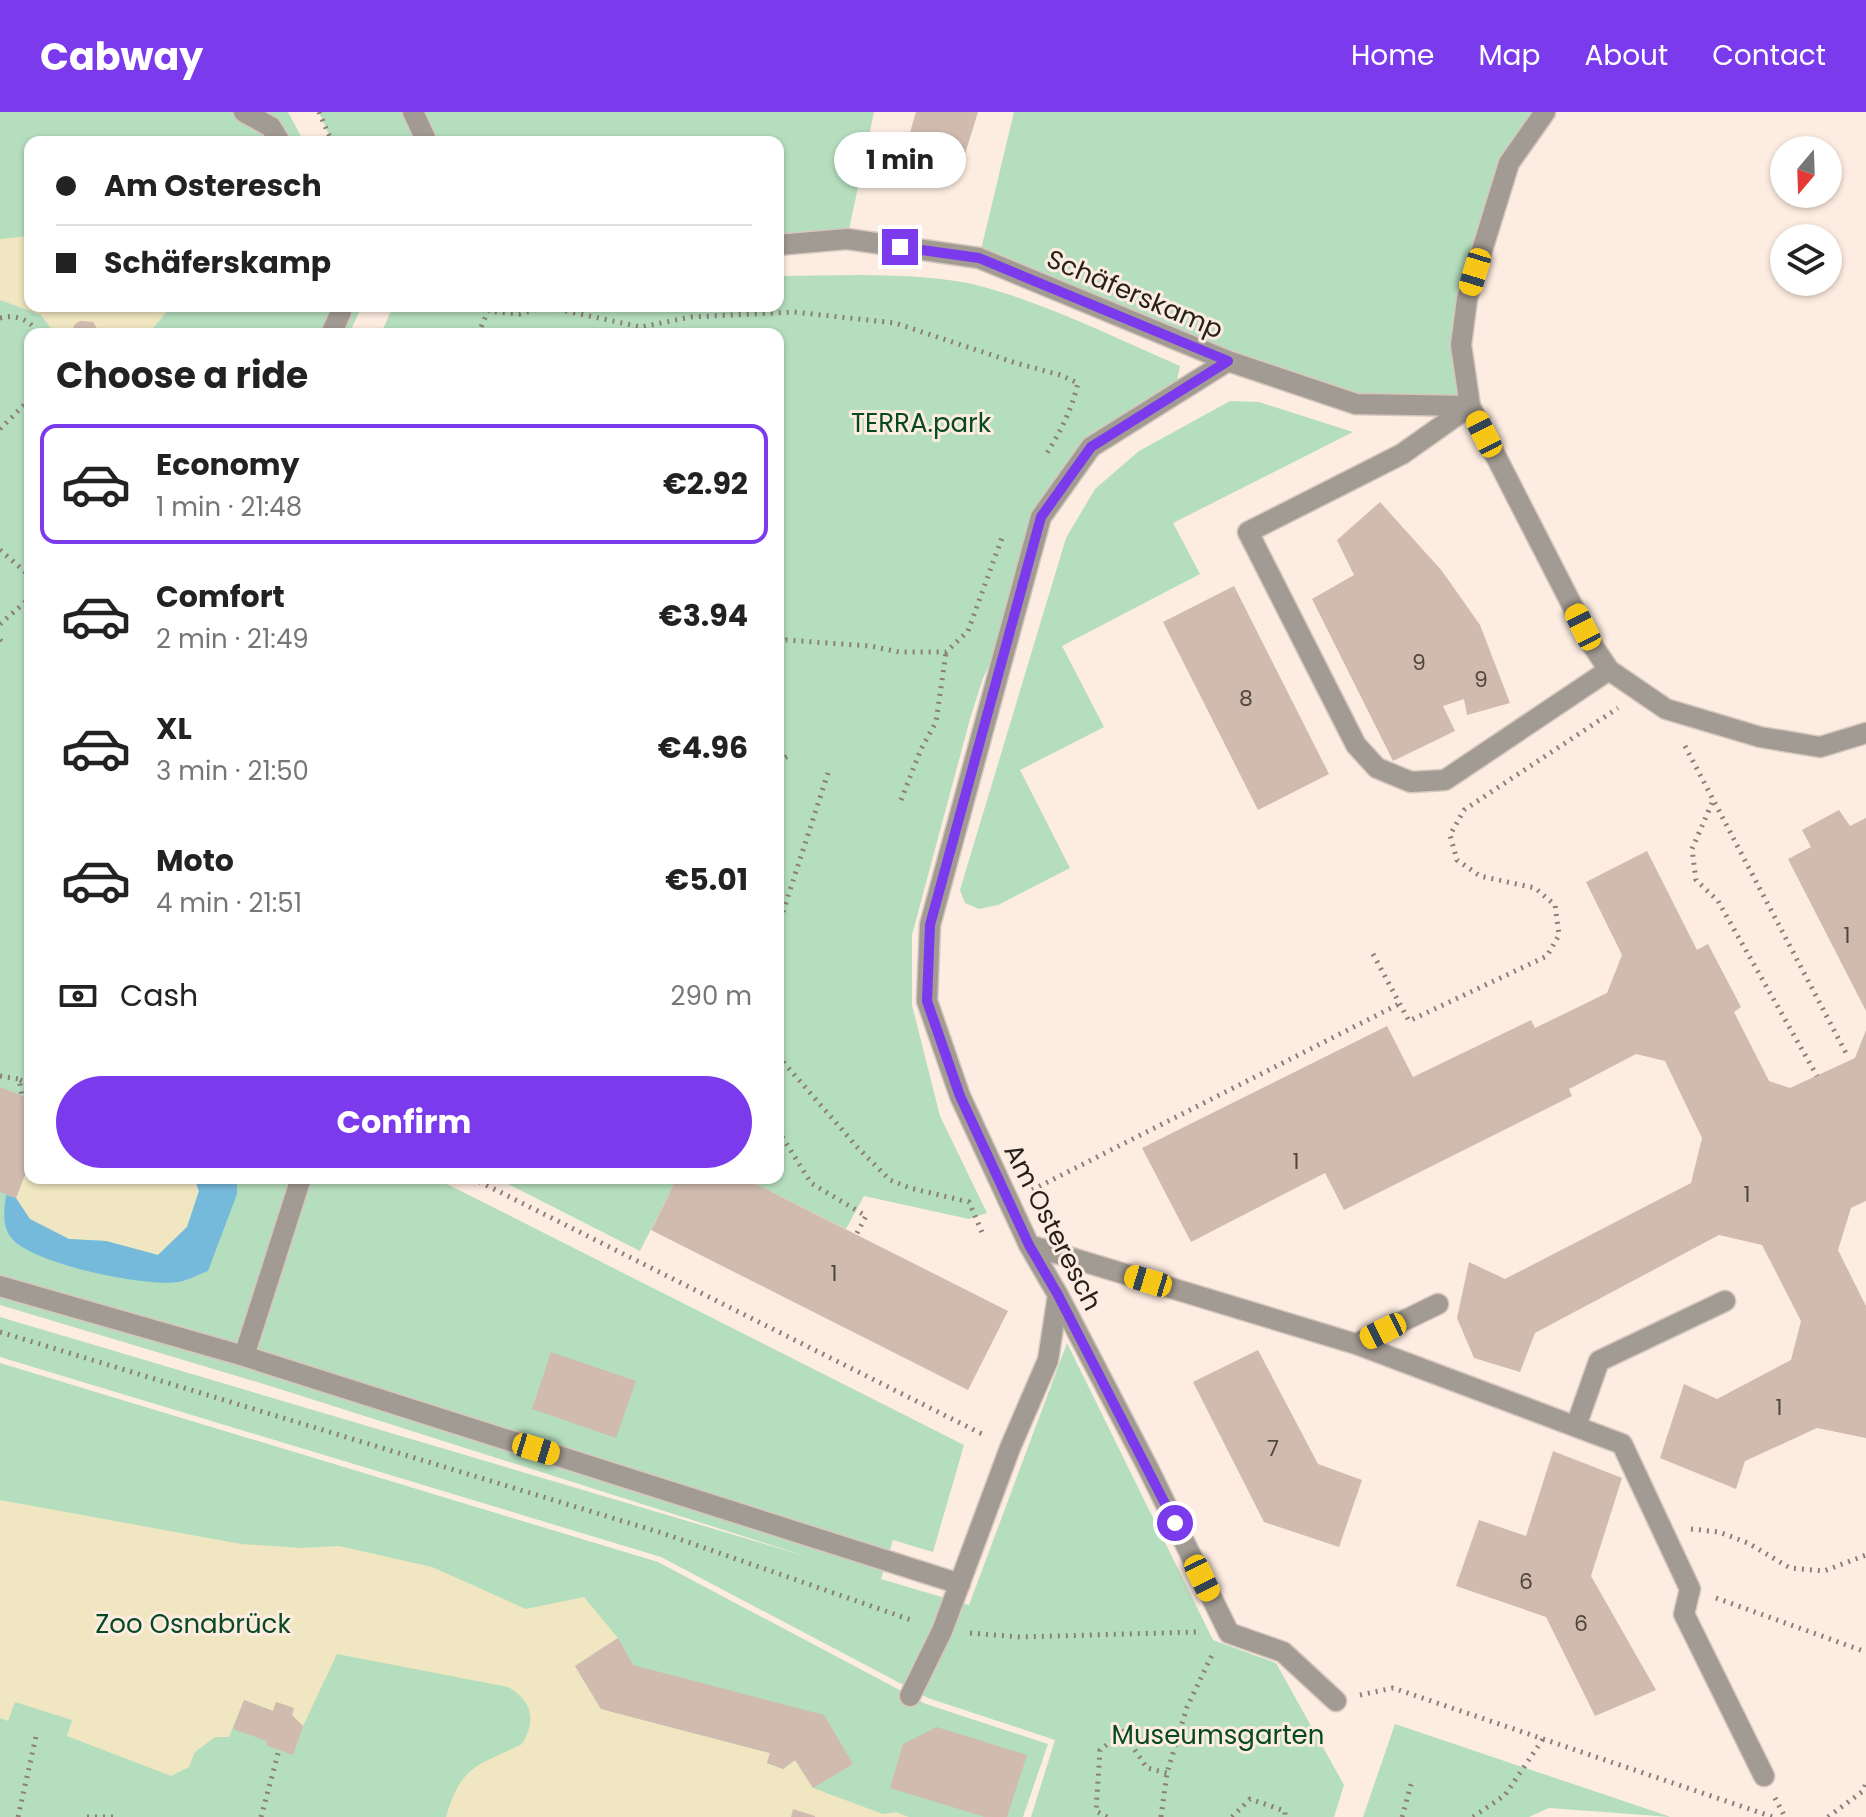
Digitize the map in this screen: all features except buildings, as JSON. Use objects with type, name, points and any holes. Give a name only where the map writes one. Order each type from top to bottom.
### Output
[{"type":"street","points":[[244,112],[271,127],[276,136]]},
{"type":"street","points":[[413,112],[424,136]]},
{"type":"street","points":[[1545,112],[1509,163],[1467,299],[1461,345],[1470,406],[1593,646],[1609,670],[1666,709],[1760,737],[1820,747],[1866,733]]},
{"type":"street","name":"Schäferskamp","points":[[784,244],[847,239],[979,258],[1228,361],[1356,404],[1470,406]]},
{"type":"street","name":"Am Osteresch","points":[[1224,1633],[1148,1468],[1029,1245],[960,1096],[927,1001],[930,925],[1041,517],[1091,447],[1228,361]]},
{"type":"street","points":[[1470,406],[1402,454],[1248,532],[1356,745],[1377,768],[1411,782],[1445,780],[1609,670]]},
{"type":"street","points":[[244,1356],[299,1184]]},
{"type":"street","points":[[1029,1245],[1356,1344],[1622,1444],[1690,1589],[1684,1614],[1764,1776]]},
{"type":"street","points":[[0,1286],[244,1356],[960,1584]]},
{"type":"street","points":[[910,1696],[942,1631],[1010,1448],[1048,1360],[1058,1295]]},
{"type":"street","points":[[1576,1426],[1599,1361],[1725,1301]]},
{"type":"street","points":[[1356,1344],[1438,1304]]},
{"type":"street","points":[[1224,1633],[1283,1652],[1336,1701]]},
{"type":"path","points":[[319,112],[329,136]]},
{"type":"path","points":[[570,312],[641,327],[691,317],[794,312],[895,323],[1078,383],[1074,401],[1058,436],[1043,459]]},
{"type":"path","points":[[0,318],[12,315],[35,328]]},
{"type":"path","points":[[0,429],[24,405]]},
{"type":"path","points":[[901,800],[921,749],[936,722],[946,652],[968,631],[1003,534]]},
{"type":"path","points":[[0,550],[24,571]]},
{"type":"path","points":[[0,624],[24,603]]},
{"type":"path","points":[[784,641],[870,646],[899,652],[946,652]]},
{"type":"path","points":[[1373,954],[1409,1021],[1547,956],[1559,935],[1555,905],[1535,888],[1480,876],[1457,860],[1450,835],[1464,810],[1642,692]]},
{"type":"path","points":[[1666,709],[1847,1055]]},
{"type":"path","points":[[784,758],[792,754]]},
{"type":"path","points":[[784,909],[829,770]]},
{"type":"path","points":[[1713,802],[1692,849],[1696,880],[1718,901],[1817,1076]]},
{"type":"path","points":[[1010,1202],[1399,1004]]},
{"type":"path","points":[[784,1063],[890,1180],[969,1202],[984,1237]]},
{"type":"path","points":[[0,1076],[24,1082]]},
{"type":"path","points":[[19,1079],[22,1096]]},
{"type":"path","points":[[784,1140],[811,1183],[866,1216],[856,1235]]},
{"type":"path","points":[[484,1184],[1010,1448]]},
{"type":"path","points":[[0,1332],[662,1533],[942,1631],[1020,1637],[1224,1633],[1187,1707],[1167,1773],[1161,1817]]},
{"type":"path","points":[[1660,1527],[1719,1532],[1748,1543],[1790,1568],[1824,1571],[1866,1555]]},
{"type":"path","points":[[1690,1589],[1866,1652]]},
{"type":"path","points":[[1336,1701],[1393,1688],[1773,1817]]},
{"type":"path","points":[[1107,1817],[1096,1814],[1100,1750],[1114,1739],[1118,1725],[1147,1768],[1167,1773]]},
{"type":"path","points":[[18,1817],[37,1732]]},
{"type":"path","points":[[1473,1817],[1505,1795],[1543,1739]]},
{"type":"path","points":[[261,1817],[279,1750]]},
{"type":"path","points":[[1402,1817],[1412,1781]]},
{"type":"path","points":[[1828,1817],[1863,1791],[1866,1783]]},
{"type":"path","points":[[1232,1817],[1250,1799],[1285,1811],[1285,1817]]},
{"type":"path","points":[[87,1817],[113,1817]]},
{"type":"green space","points":[[0,112],[288,112],[301,136],[24,136],[24,312],[359,312],[352,328],[24,328],[24,1184],[447,1184],[964,1445],[933,1552],[893,1540],[881,1579],[969,1605],[1067,1343],[1213,1640],[1276,1663],[1344,1785],[1334,1817],[1031,1817],[1055,1740],[928,1698],[661,1557],[0,1357],[0,1317],[812,1558],[267,1385],[0,1305]]},
{"type":"green space","points":[[319,112],[874,112],[847,239],[784,244],[784,136],[329,136]]},
{"type":"green space","points":[[1014,112],[1545,112],[1509,163],[1467,299],[1470,406],[1356,404],[979,258]]},
{"type":"green space","name":"TERRA.park","points":[[784,276],[907,276],[969,283],[1059,313],[1180,366],[1176,385],[1130,418],[1034,513],[1002,639],[983,678],[970,719],[912,935],[912,1005],[940,1116],[987,1213],[969,1219],[864,1196],[846,1229],[756,1184],[784,1184],[784,328],[384,328],[390,312],[784,312]]},
{"type":"green space","points":[[1230,401],[1259,402],[1353,432],[1173,523],[1200,574],[1062,646],[1104,727],[1020,770],[1070,868],[998,905],[979,909],[965,903],[960,890],[1066,538],[1095,489],[1139,451]]},
{"type":"green space","points":[[508,1184],[674,1184],[640,1251]]},
{"type":"green space","name":"Zoo Osnabrück","points":[[0,1363],[658,1562],[926,1704],[1048,1744],[1023,1817],[0,1817]]},
{"type":"green space","name":"Museumsgarten","points":[[1395,1724],[1671,1817],[1549,1808],[1529,1817],[1363,1817]]},
{"type":"sand","points":[[24,237],[24,309],[0,300],[0,239]]},
{"type":"sand","points":[[33,312],[166,312],[153,328],[51,328],[41,315]]},
{"type":"sand","points":[[24,1177],[24,1184],[196,1184],[199,1191],[187,1227],[158,1255],[106,1241],[69,1239],[29,1219],[16,1198]]},
{"type":"sand","points":[[0,1500],[241,1544],[301,1548],[339,1546],[432,1567],[526,1609],[584,1597],[618,1638],[575,1666],[601,1709],[770,1753],[767,1763],[783,1769],[795,1760],[813,1788],[883,1814],[896,1812],[909,1817],[446,1817],[458,1787],[473,1769],[522,1744],[530,1720],[530,1712],[523,1699],[508,1687],[337,1654],[303,1726],[292,1715],[294,1708],[276,1702],[273,1711],[244,1700],[229,1737],[215,1737],[195,1752],[189,1767],[171,1776],[67,1736],[72,1720],[15,1702],[8,1721],[0,1718]]},
{"type":"water","points":[[196,1184],[237,1184],[237,1194],[208,1271],[179,1282],[118,1278],[68,1266],[27,1250],[14,1241],[5,1225],[6,1195],[16,1198],[30,1219],[69,1239],[106,1241],[158,1255],[187,1227],[199,1191]]},
{"type":"route","points":[[900,247],[979,258],[1228,361],[1091,447],[1041,517],[930,925],[927,1001],[960,1096],[1029,1245],[1058,1295],[1175,1523]]}]
